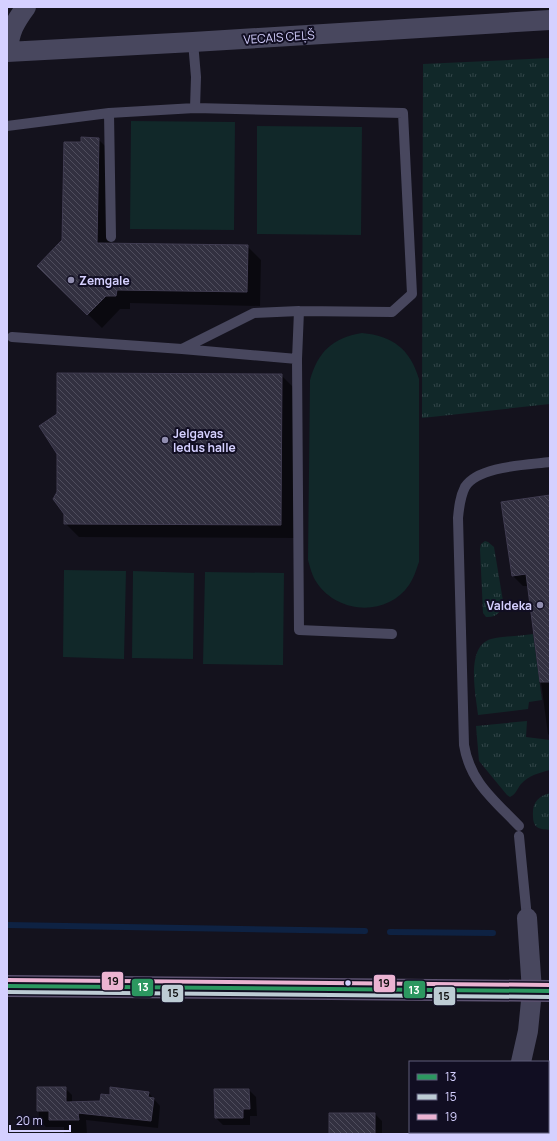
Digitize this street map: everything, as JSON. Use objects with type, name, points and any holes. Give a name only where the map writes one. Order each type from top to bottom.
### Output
[{"type":"main road","points":[[7,986],[541,991]]},
{"type":"street","points":[[7,52],[9,38],[15,22],[26,7]]},
{"type":"street","name":"VECAIS CEĻŠ","points":[[7,52],[550,20]]},
{"type":"street","points":[[521,1061],[528,1031],[541,991],[527,918]]},
{"type":"lane","points":[[193,42],[196,77],[195,108]]},
{"type":"lane","points":[[7,126],[109,113],[195,108],[403,113],[412,294],[392,312],[299,311],[254,313],[182,349]]},
{"type":"lane","points":[[109,113],[111,237]]},
{"type":"lane","points":[[299,311],[297,359],[299,630],[392,634]]},
{"type":"lane","points":[[12,337],[297,359]]},
{"type":"lane","points":[[527,918],[519,831],[478,782],[466,757],[464,745],[458,518],[460,498],[466,486],[476,476],[501,468],[550,462]]},
{"type":"green space","points":[[550,58],[550,404],[422,418],[423,64]]},
{"type":"green space","points":[[131,121],[235,122],[234,230],[130,229]]},
{"type":"green space","points":[[257,126],[362,127],[361,235],[257,234]]},
{"type":"green space","points":[[362,333],[383,337],[399,346],[411,360],[419,379],[419,562],[411,582],[400,595],[388,603],[376,607],[363,608],[350,606],[337,601],[326,593],[315,580],[308,560],[310,380],[317,362],[328,348],[334,343],[351,335]]},
{"type":"green space","points":[[485,541],[494,547],[503,601],[500,611],[496,615],[490,617],[486,617],[483,613],[480,549],[481,544]]},
{"type":"green space","points":[[64,570],[126,571],[124,659],[63,657]]},
{"type":"green space","points":[[133,571],[194,573],[193,659],[132,658]]},
{"type":"green space","points":[[205,572],[284,573],[283,665],[203,664]]},
{"type":"green space","points":[[533,634],[542,700],[529,702],[528,709],[478,715],[474,672],[478,651],[483,643],[496,638]]},
{"type":"green space","points":[[527,721],[526,737],[550,740],[550,770],[527,778],[510,797],[479,761],[476,726]]},
{"type":"green space","points":[[550,793],[550,830],[540,829],[534,824],[533,821],[534,807],[539,798]]},
{"type":"building","points":[[81,137],[99,138],[97,243],[248,245],[247,292],[117,290],[116,296],[106,296],[87,315],[37,266],[62,240],[64,142],[81,142]]},
{"type":"building","name":"Jelgavas ledus halle","points":[[57,373],[282,374],[281,525],[64,524],[64,514],[53,499],[57,492],[57,454],[39,426],[57,414]]},
{"type":"building","name":"Valdeka","points":[[550,495],[550,682],[540,682],[526,574],[512,576],[501,502]]},
{"type":"building","points":[[37,1087],[66,1087],[66,1102],[100,1101],[101,1094],[110,1095],[110,1087],[149,1092],[148,1097],[154,1098],[151,1121],[78,1113],[79,1120],[49,1120],[49,1111],[37,1111]]},
{"type":"building","points":[[214,1089],[249,1089],[250,1109],[243,1109],[243,1118],[215,1118]]},
{"type":"building","points":[[329,1113],[375,1113],[375,1134],[329,1134]]},
{"type":"waterway","points":[[7,925],[365,931]]},
{"type":"waterway","points":[[390,932],[493,933]]},
{"type":"transit line","name":"19","points":[[7,980],[550,985]]},
{"type":"transit line","name":"13","points":[[7,986],[550,991]]},
{"type":"transit line","name":"15","points":[[7,992],[550,997]]},
{"type":"place","name":"Zemgale","points":[[71,280]]},
{"type":"place","name":"Jelgavas ledus halle","points":[[165,440]]},
{"type":"place","name":"Valdeka","points":[[540,605]]}]
